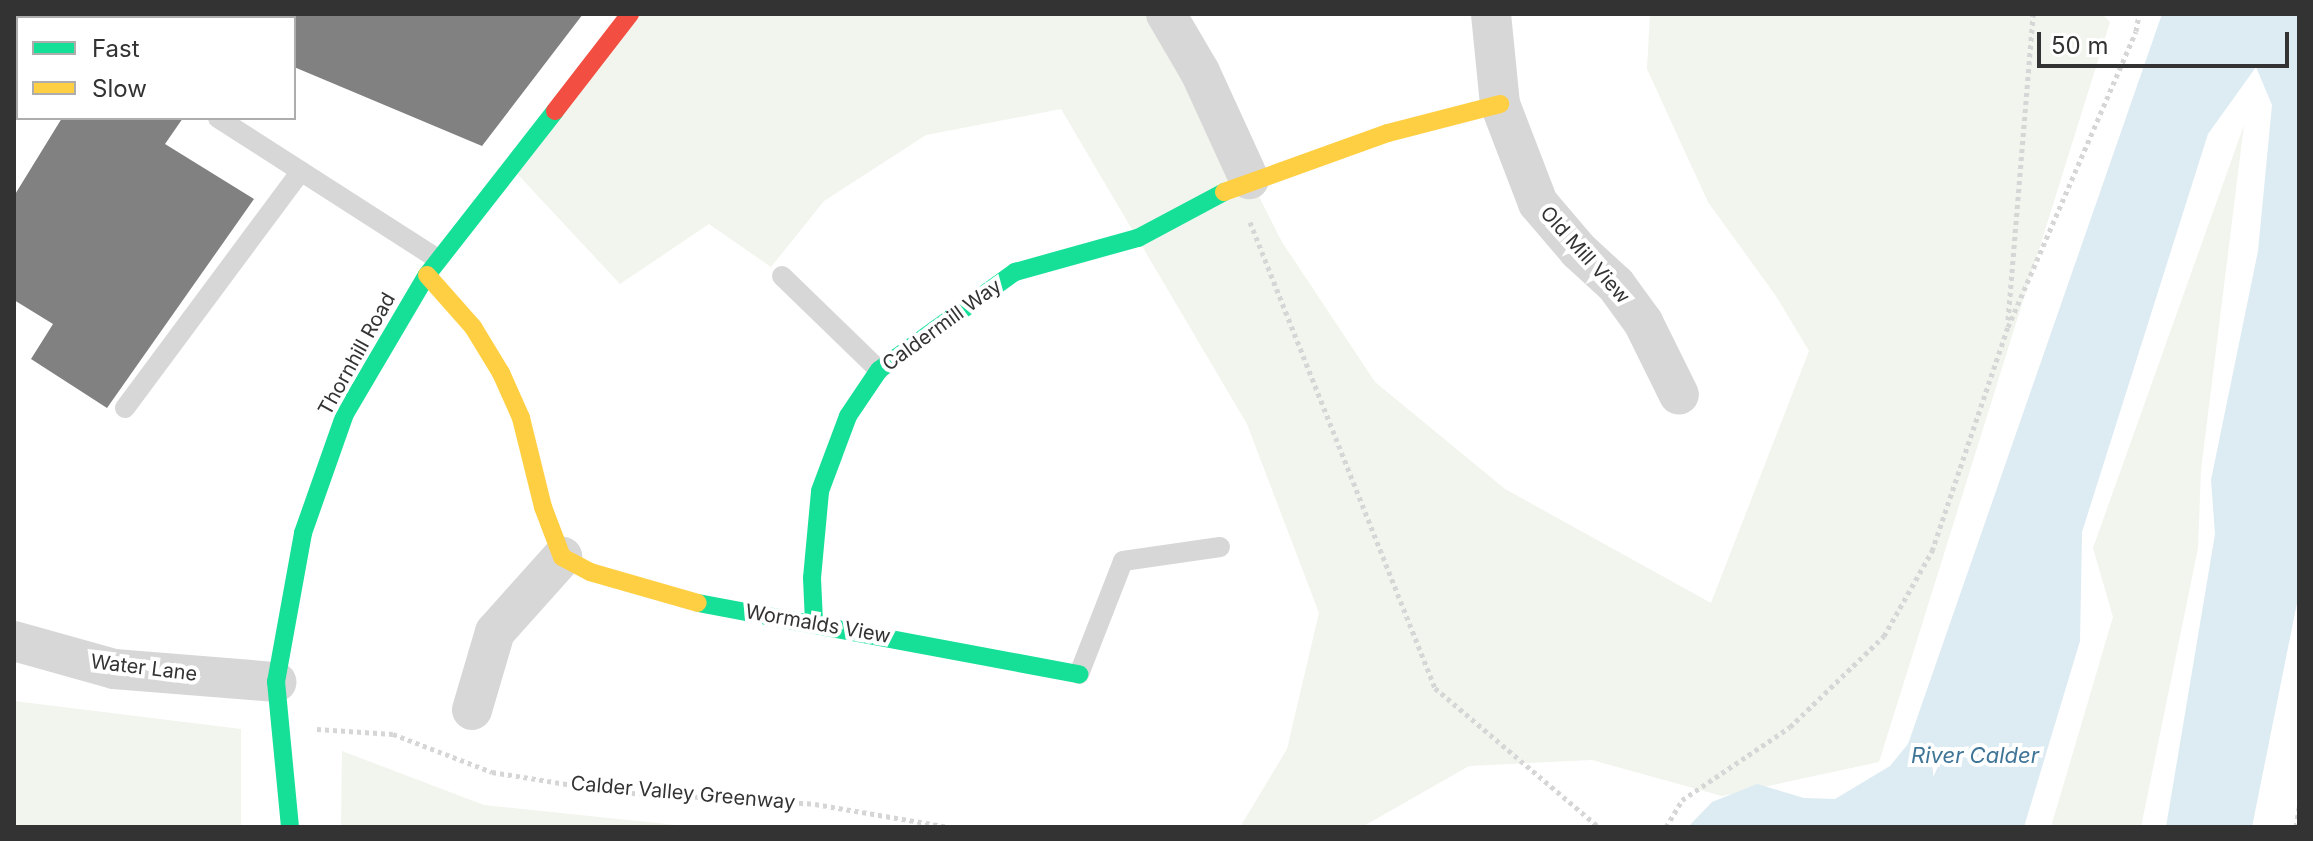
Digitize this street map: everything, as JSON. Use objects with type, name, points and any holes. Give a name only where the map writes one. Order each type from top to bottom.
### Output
[{"type":"street","name":"Thornhill Road","points":[[290,827],[276,682],[303,533],[345,414],[432,267],[630,14]]},
{"type":"street","points":[[1166,14],[1200,72],[1243,183]]},
{"type":"street","name":"Old Mill View","points":[[1491,14],[1500,104],[1538,203],[1579,251],[1616,285],[1643,322],[1679,395]]},
{"type":"street","name":"Caldermill Way","points":[[814,622],[812,578],[820,491],[848,416],[879,370],[1015,272],[1138,238],[1243,183],[1388,133],[1500,104]]},
{"type":"street","points":[[432,267],[501,373],[521,418],[543,507],[562,557],[495,632],[472,710]]},
{"type":"street","name":"Wormalds View","points":[[562,557],[590,572],[675,599],[814,622],[1079,674]]},
{"type":"street","name":"Water Lane","points":[[14,641],[114,669],[276,682]]},
{"type":"lane","points":[[221,120],[301,171],[432,267]]},
{"type":"lane","points":[[125,408],[301,171]]},
{"type":"lane","points":[[782,276],[879,370]]},
{"type":"lane","points":[[1079,674],[1123,561],[1220,547]]},
{"type":"path","points":[[2008,327],[2033,14]]},
{"type":"path","points":[[1666,827],[1682,800],[1790,727],[1884,636],[1932,551],[2008,327],[2136,31],[2139,14]]},
{"type":"path","points":[[1243,183],[1435,688],[1599,827]]},
{"type":"path","name":"Calder Valley Greenway","points":[[280,727],[393,734],[492,772],[615,792],[815,804],[949,827]]},
{"type":"path","points":[[2296,827],[2299,807]]},
{"type":"shaded area","points":[[630,14],[1166,14],[1282,242],[1375,382],[1505,489],[1711,603],[1809,351],[1776,296],[1708,202],[1647,69],[1650,14],[2102,14],[2110,22],[1879,762],[1722,796],[1592,760],[1469,766],[1362,827],[1240,827],[1287,749],[1319,613],[1247,424],[1061,109],[926,135],[824,201],[771,267],[709,224],[620,284],[509,165]]},
{"type":"shaded area","points":[[2244,125],[2201,470],[2198,548],[2141,827],[2051,827],[2113,617],[2093,548]]},
{"type":"shaded area","points":[[14,701],[241,729],[241,827],[14,827]]},
{"type":"shaded area","points":[[342,751],[484,805],[695,827],[341,827]]},
{"type":"water","name":"River Calder","points":[[2162,14],[2299,14],[2299,593],[2252,827],[2166,827],[2215,534],[2211,480],[2258,251],[2272,105],[2256,67],[2208,134],[2082,532],[2080,641],[2024,827],[1688,827],[1712,802],[1757,784],[1804,798],[1835,799],[1890,766],[1908,744]]},
{"type":"building","points":[[583,14],[482,146],[296,68],[296,16],[126,16]]},
{"type":"building","points":[[61,120],[182,120],[165,144],[254,199],[107,408],[31,359],[53,324],[14,300],[14,196]]},
{"type":"traffic: fast","points":[[290,827],[276,682],[303,533],[345,414],[427,275],[555,111]]},
{"type":"traffic: fast","points":[[814,622],[812,578],[820,491],[848,416],[879,370],[1015,272],[1138,238],[1224,192]]},
{"type":"traffic: fast","points":[[698,603],[1079,674]]},
{"type":"traffic: slow","points":[[1224,192],[1388,133],[1500,104]]},
{"type":"traffic: slow","points":[[427,275],[473,327],[501,373],[521,418],[543,507],[562,557],[590,572],[698,603]]},
{"type":"traffic: jam","points":[[555,111],[630,14]]}]
